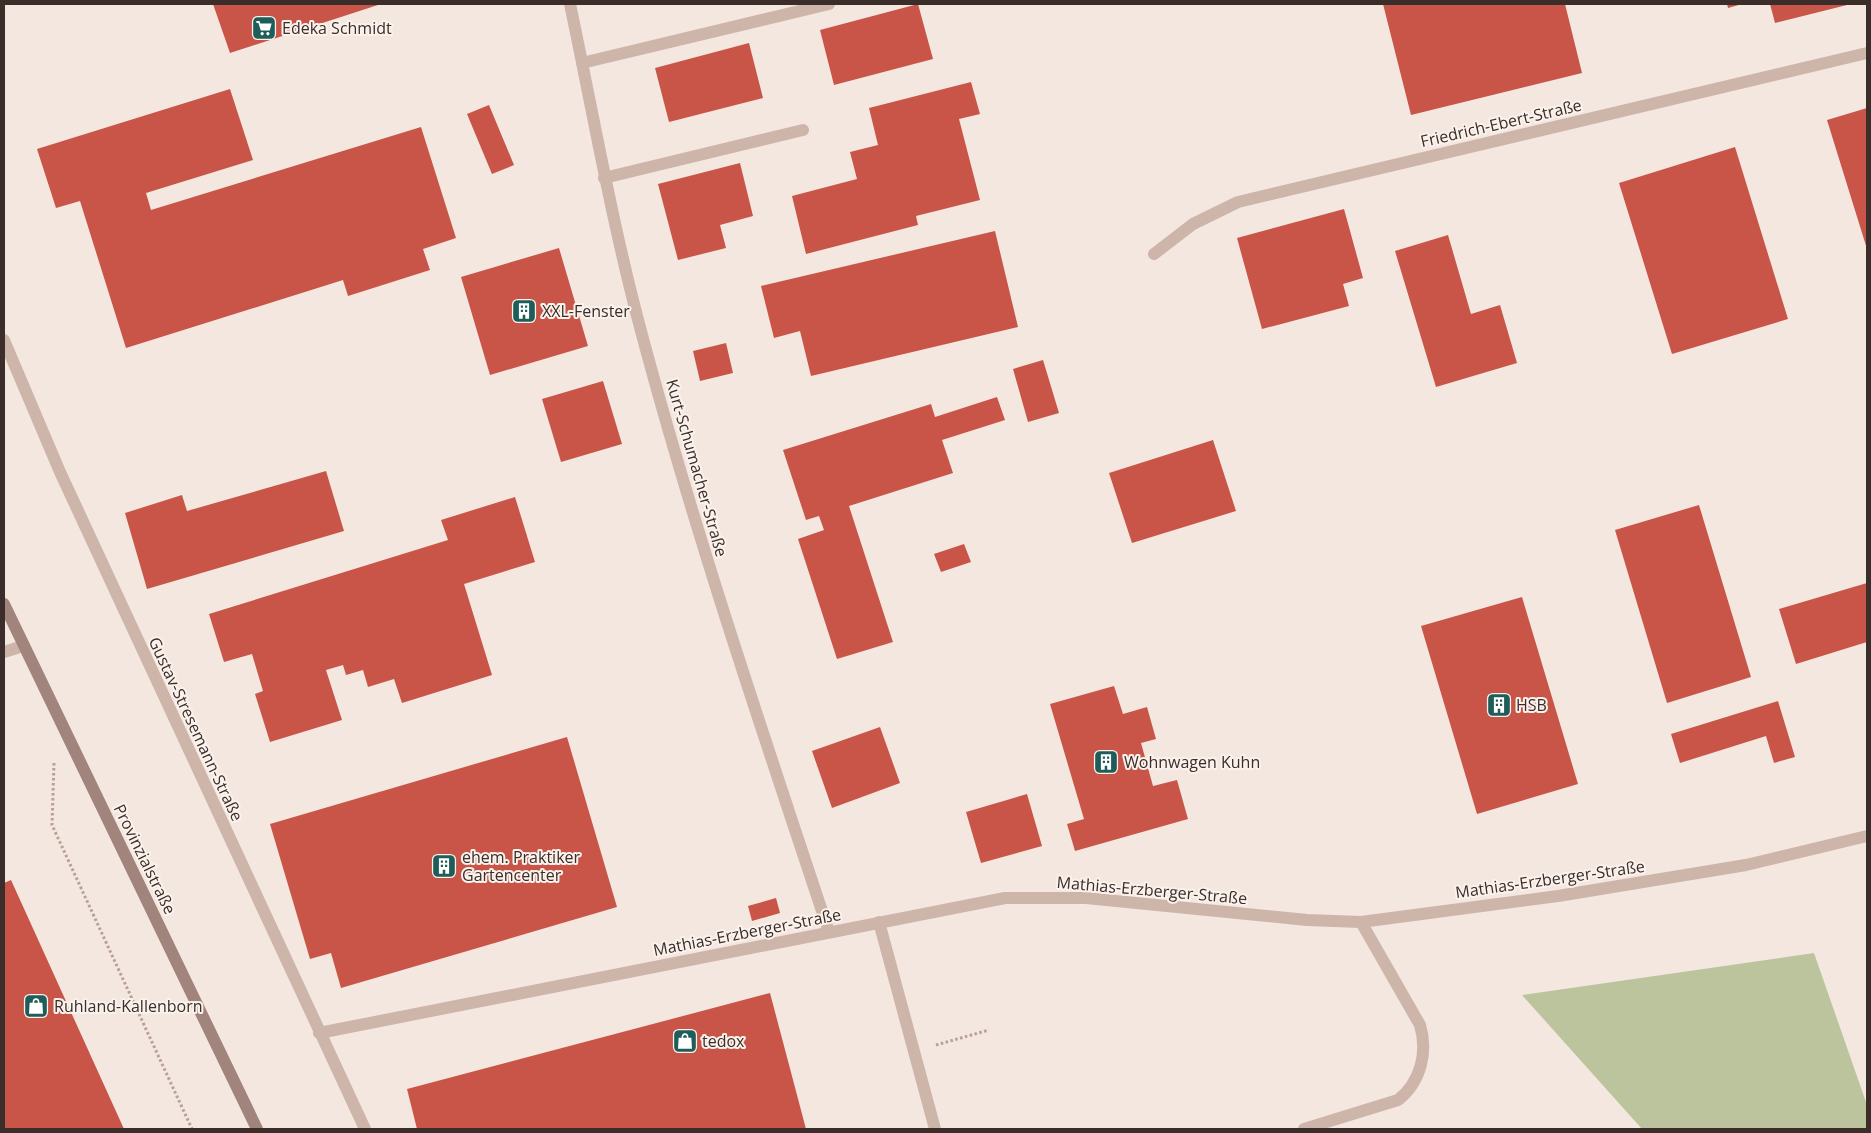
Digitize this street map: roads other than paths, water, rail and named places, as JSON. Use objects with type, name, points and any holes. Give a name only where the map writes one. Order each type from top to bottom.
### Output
[{"type":"main road","name":"Provinzialstraße","points":[[4,604],[257,1129]]},
{"type":"street","name":"Kurt-Schumacher-Straße","points":[[570,4],[604,178],[640,328],[678,464],[727,626],[829,932]]},
{"type":"street","points":[[582,63],[829,4]]},
{"type":"street","name":"Friedrich-Ebert-Straße","points":[[1154,254],[1193,224],[1238,202],[1867,52]]},
{"type":"street","points":[[604,178],[803,130]]},
{"type":"street","name":"Gustav-Stresemann-Straße","points":[[4,340],[60,472],[364,1129]]},
{"type":"street","points":[[4,652],[23,646]]},
{"type":"street","name":"Mathias-Erzberger-Straße","points":[[319,1033],[1004,898],[1086,898],[1307,920],[1361,922],[1558,896],[1746,866],[1867,836]]},
{"type":"street","points":[[879,922],[935,1129]]},
{"type":"street","points":[[1304,1129],[1398,1100],[1412,1086],[1422,1064],[1423,1042],[1420,1025],[1361,922]]},
{"type":"place","name":"Edeka Schmidt","points":[[264,28]]},
{"type":"place","name":"XXL-Fenster","points":[[524,311]]},
{"type":"place","name":"HSB","points":[[1499,705]]},
{"type":"place","name":"Wohnwagen Kuhn","points":[[1106,762]]},
{"type":"place","name":"ehem. Praktiker Gartencenter","points":[[444,866]]},
{"type":"place","name":"Ruhland-Kallenborn","points":[[36,1006]]},
{"type":"place","name":"tedox","points":[[685,1041]]}]
